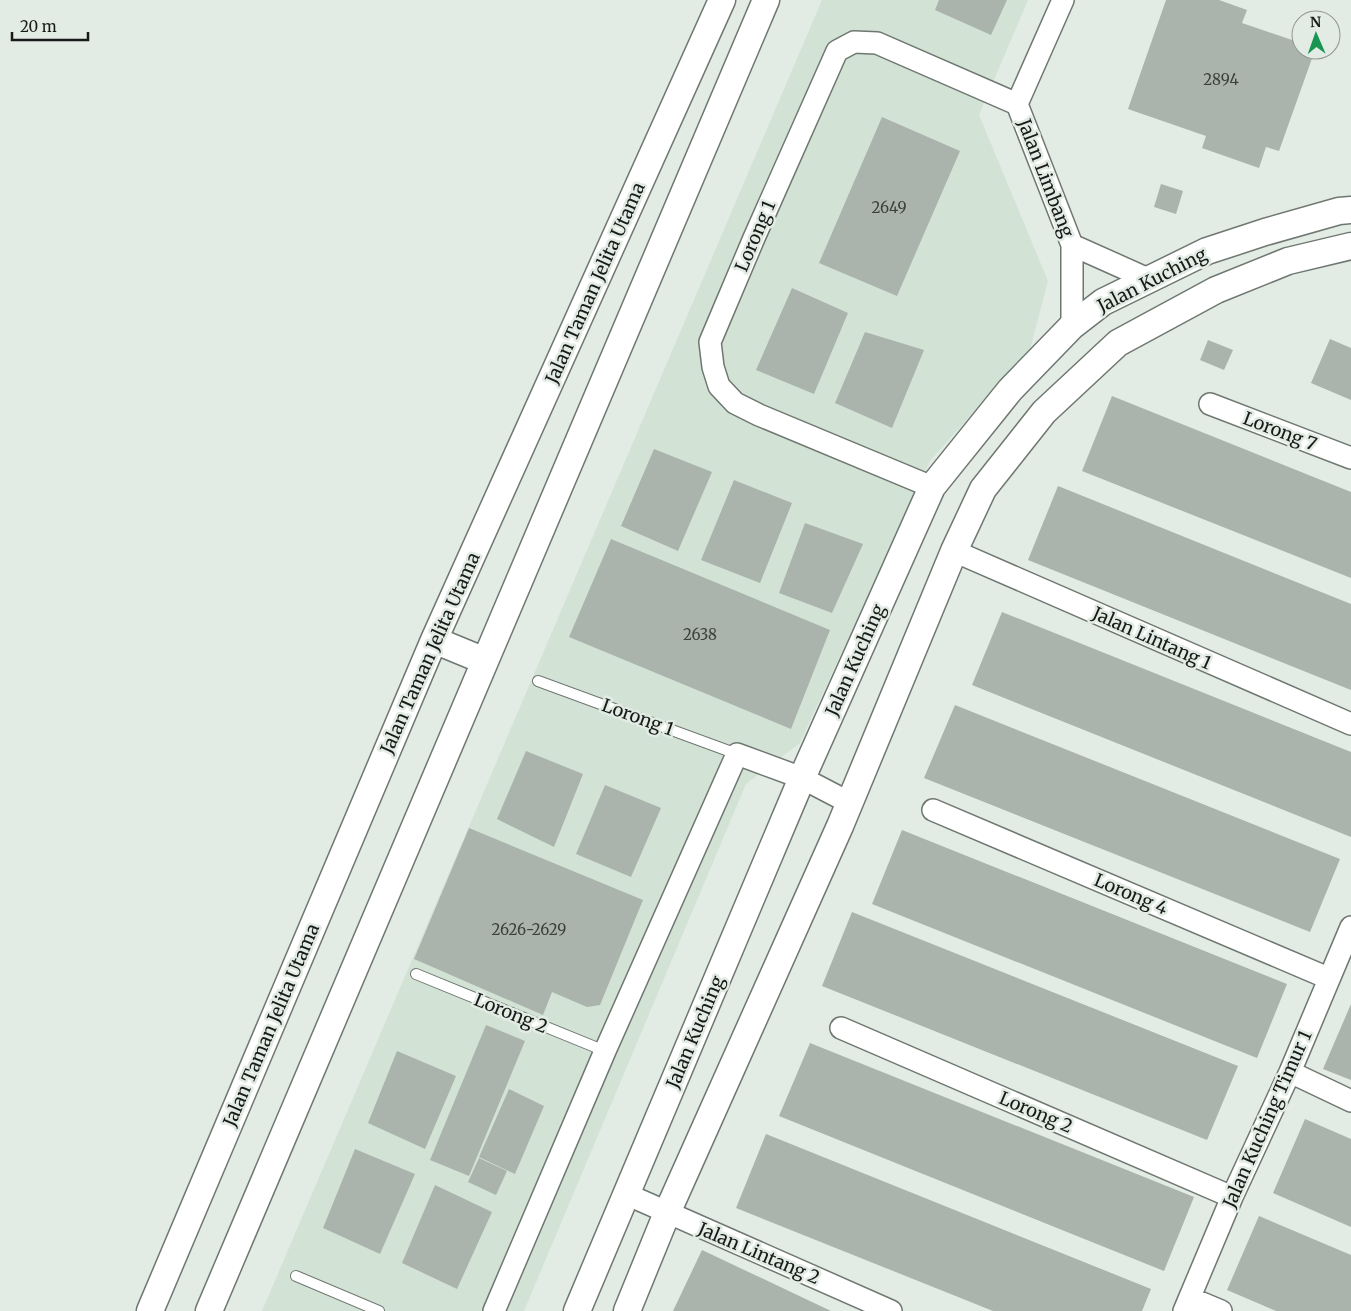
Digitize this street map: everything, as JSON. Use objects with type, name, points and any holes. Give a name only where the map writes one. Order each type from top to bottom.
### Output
[{"type":"street","name":"Jalan Taman Jelita Utama","points":[[150,1311],[434,640],[722,0]]},
{"type":"street","points":[[209,1311],[766,0]]},
{"type":"street","name":"Jalan Limbang","points":[[1063,0],[1017,104],[1072,245],[1072,326]]},
{"type":"street","name":"Lorong 1","points":[[932,487],[768,419],[735,403],[719,386],[712,368],[710,342],[837,51],[854,42],[878,43],[1017,104]]},
{"type":"street","name":"Jalan Kuching","points":[[578,1311],[802,778],[932,487],[1010,390],[1072,326],[1103,302],[1207,251],[1265,232],[1339,211],[1351,210]]},
{"type":"street","name":"Jalan Limbang","points":[[1072,245],[1148,279]]},
{"type":"street","points":[[627,1311],[666,1213],[850,803],[954,551],[983,489],[1044,412],[1118,343],[1216,290],[1288,261],[1351,246]]},
{"type":"street","name":"Lorong 7","points":[[1210,404],[1351,458]]},
{"type":"street","name":"Jalan Lintang 1","points":[[954,551],[1351,724]]},
{"type":"street","points":[[434,640],[485,661]]},
{"type":"street","points":[[494,1311],[605,1051],[737,754],[802,778],[850,803]]},
{"type":"street","name":"Lorong 4","points":[[933,810],[1328,978]]},
{"type":"street","name":"Jalan Kuching Timur 1","points":[[1187,1304],[1232,1197],[1290,1072],[1351,926]]},
{"type":"street","name":"Lorong 2","points":[[841,1028],[1232,1197]]},
{"type":"street","points":[[1290,1072],[1351,1101]]},
{"type":"street","name":"Jalan Lintang 2","points":[[626,1194],[891,1311]]},
{"type":"street","points":[[1187,1304],[1220,1311]]},
{"type":"lane","name":"Lorong 1","points":[[538,681],[737,754]]},
{"type":"lane","name":"Lorong 2","points":[[416,974],[605,1051]]},
{"type":"lane","points":[[296,1276],[379,1311]]},
{"type":"shaded area","points":[[822,0],[1028,0],[979,115],[1048,281],[1030,349],[930,461],[800,743],[746,784],[524,1311],[262,1311]]},
{"type":"building","points":[[939,0],[1007,0],[991,35],[935,10]]},
{"type":"building","points":[[1166,0],[1219,0],[1247,10],[1242,23],[1291,40],[1291,60],[1311,60],[1279,151],[1266,147],[1259,168],[1202,148],[1206,136],[1128,109]]},
{"type":"building","points":[[882,117],[960,151],[897,296],[819,263]]},
{"type":"building","points":[[1161,184],[1183,191],[1176,214],[1154,207]]},
{"type":"building","points":[[792,288],[848,313],[814,394],[756,370]]},
{"type":"building","points":[[865,332],[924,350],[892,428],[835,403]]},
{"type":"building","points":[[1330,339],[1351,348],[1351,400],[1311,383]]},
{"type":"building","points":[[1208,340],[1233,350],[1224,370],[1200,360]]},
{"type":"building","points":[[1112,396],[1351,492],[1351,578],[1082,471]]},
{"type":"building","points":[[654,449],[712,472],[678,551],[621,526]]},
{"type":"building","points":[[734,480],[792,503],[760,583],[701,560]]},
{"type":"building","points":[[1058,486],[1351,604],[1351,690],[1028,560]]},
{"type":"building","points":[[805,523],[863,544],[832,613],[779,593]]},
{"type":"building","points":[[611,539],[830,630],[791,729],[569,637]]},
{"type":"building","points":[[1002,612],[1351,752],[1351,837],[972,685]]},
{"type":"building","points":[[955,705],[1340,859],[1310,932],[924,778]]},
{"type":"building","points":[[526,751],[583,774],[554,847],[497,819]]},
{"type":"building","points":[[605,785],[661,808],[631,877],[576,854]]},
{"type":"building","points":[[469,828],[643,900],[600,1005],[587,1007],[552,992],[543,1015],[414,959]]},
{"type":"building","points":[[902,830],[1287,984],[1257,1058],[872,904]]},
{"type":"building","points":[[852,912],[1238,1066],[1207,1140],[822,986]]},
{"type":"building","points":[[1351,1004],[1351,1080],[1323,1069]]},
{"type":"building","points":[[486,1025],[525,1041],[469,1176],[430,1160]]},
{"type":"building","points":[[810,1043],[1194,1197],[1164,1271],[779,1116]]},
{"type":"building","points":[[397,1051],[456,1076],[425,1149],[368,1123]]},
{"type":"building","points":[[509,1089],[544,1106],[515,1174],[479,1157]]},
{"type":"building","points":[[1305,1119],[1351,1139],[1351,1227],[1273,1193]]},
{"type":"building","points":[[766,1134],[1151,1289],[1142,1311],[993,1311],[736,1208]]},
{"type":"building","points":[[355,1149],[415,1174],[380,1254],[323,1228]]},
{"type":"building","points":[[479,1158],[507,1171],[496,1195],[468,1182]]},
{"type":"building","points":[[435,1185],[492,1212],[457,1289],[402,1263]]},
{"type":"building","points":[[1259,1216],[1351,1255],[1351,1311],[1276,1311],[1227,1290]]},
{"type":"building","points":[[702,1250],[831,1311],[673,1311]]}]
